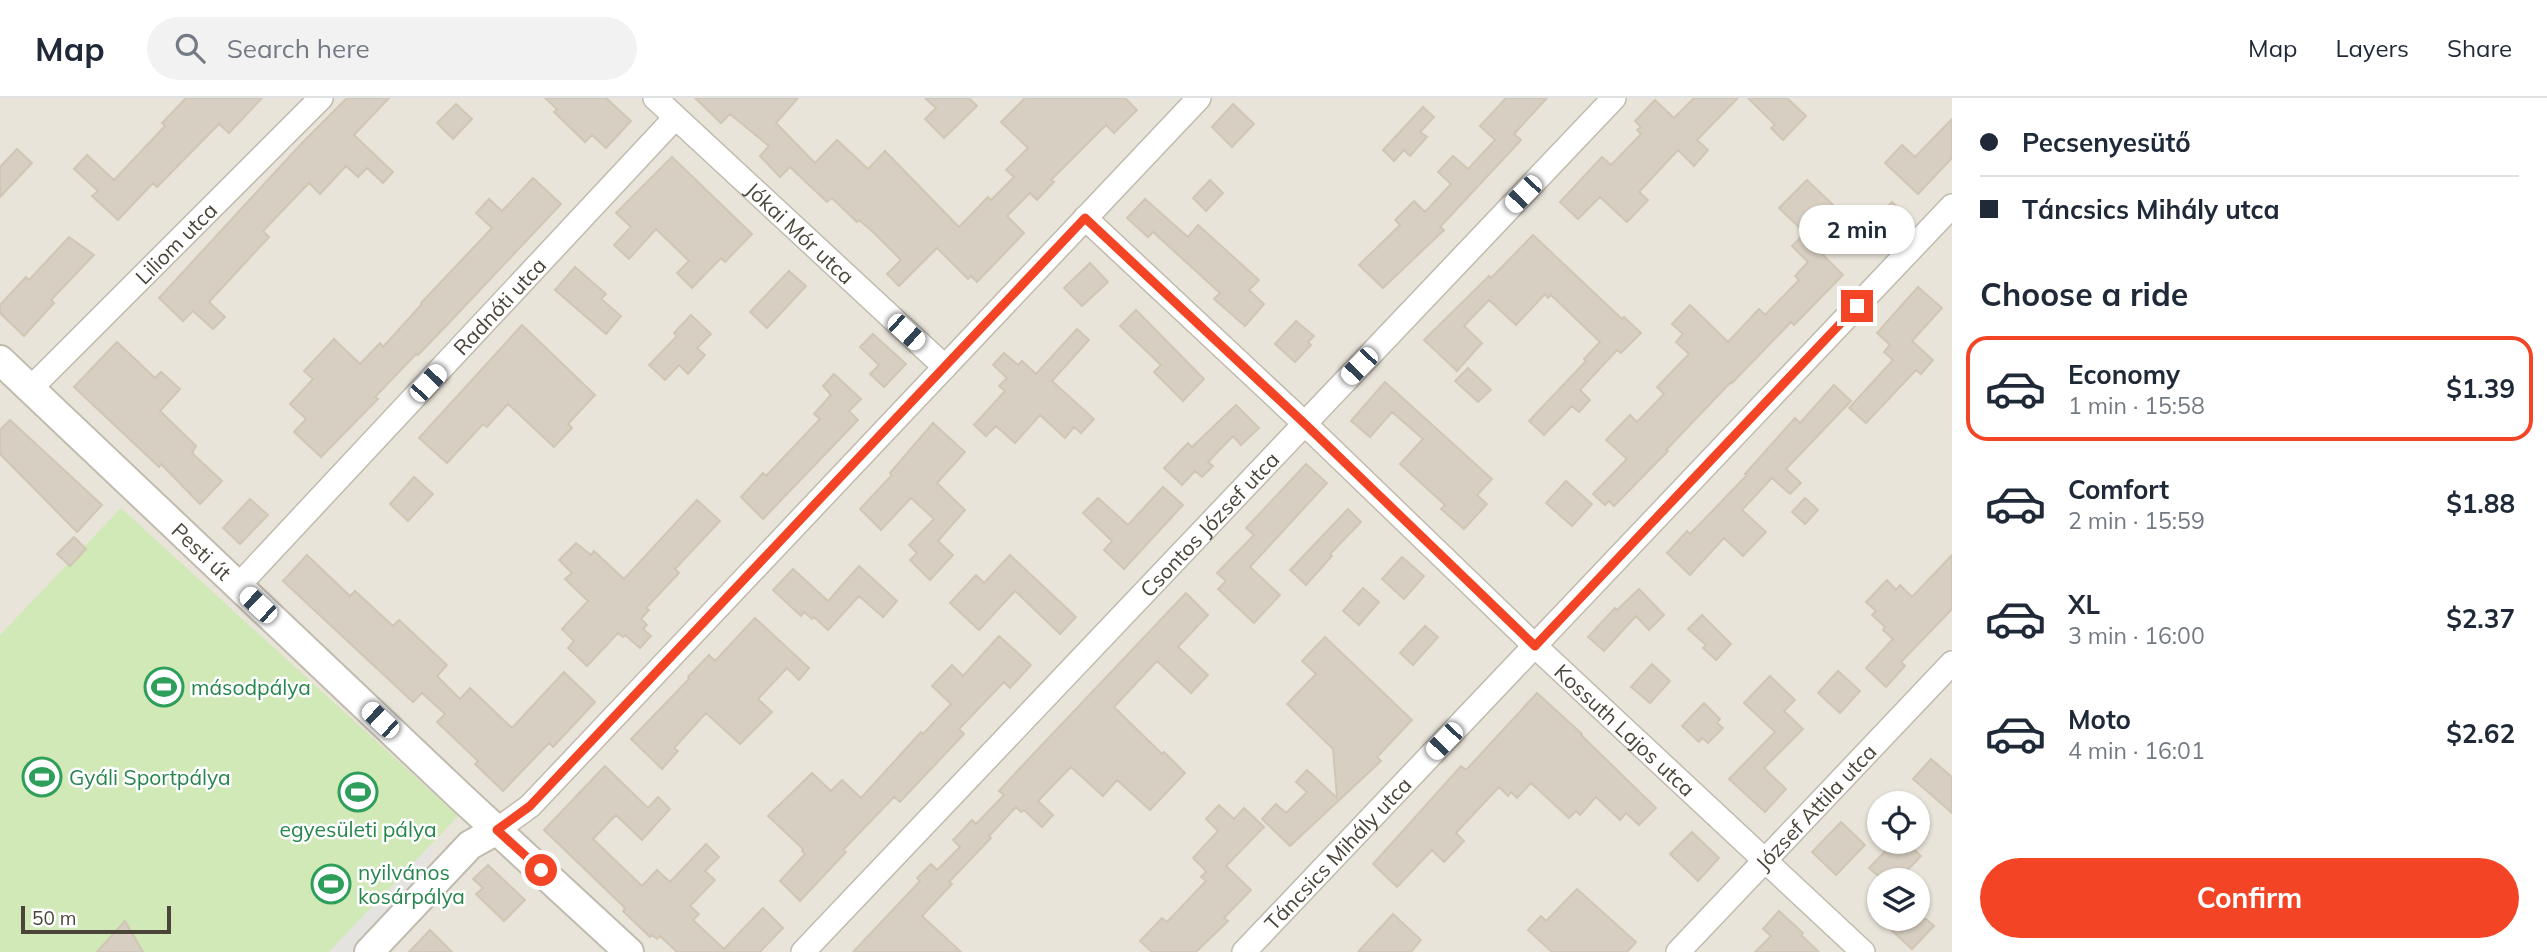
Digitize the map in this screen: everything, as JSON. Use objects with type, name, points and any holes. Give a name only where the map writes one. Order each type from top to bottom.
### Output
[{"type":"street","name":"Liliom utca","points":[[11,377],[321,98]]},
{"type":"street","points":[[369,952],[470,845],[497,830],[530,806],[1199,98]]},
{"type":"street","name":"Csontos József utca","points":[[803,952],[1614,98]]},
{"type":"street","name":"Jókai Mór utca","points":[[666,105],[945,367]]},
{"type":"street","name":"Radnóti utca","points":[[238,586],[666,105]]},
{"type":"street","name":"Táncsics Mihály utca","points":[[1244,952],[1952,206]]},
{"type":"street","name":"Kossuth Lajos utca","points":[[1085,218],[1304,423],[1535,646],[1863,952]]},
{"type":"street","name":"Pesti út","points":[[11,377],[629,952]]},
{"type":"street","name":"József Attila utca","points":[[1678,952],[1952,663]]},
{"type":"shaded area","points":[[0,98],[1952,98],[1952,952],[0,952]]},
{"type":"shaded area","points":[[431,845],[427,870],[350,952],[329,952]]},
{"type":"green space","points":[[121,508],[458,816],[329,952],[0,952],[0,635]]},
{"type":"building","points":[[186,98],[262,98],[229,133],[219,124],[157,187],[153,183],[118,220],[92,196],[98,191],[74,169],[87,155],[114,180],[165,126],[162,123]]},
{"type":"building","points":[[347,98],[389,98],[354,135],[393,172],[383,183],[367,168],[358,177],[346,166],[320,194],[309,183],[263,231],[269,237],[209,302],[225,317],[213,329],[193,311],[183,321],[159,298]]},
{"type":"building","points":[[545,98],[606,98],[631,121],[606,148],[592,135],[585,142],[554,112],[557,109]]},
{"type":"building","points":[[695,98],[798,98],[776,123],[815,163],[837,140],[868,169],[885,151],[959,227],[988,197],[991,200],[1014,177],[1006,170],[1028,148],[1001,122],[1025,98],[1125,98],[1137,110],[1114,133],[1106,125],[1051,180],[1054,182],[1037,200],[1030,193],[1007,216],[1024,233],[977,282],[971,276],[968,279],[937,248],[899,286],[887,274],[901,260],[872,231],[859,220],[857,222],[832,198],[827,202],[790,167],[780,177],[760,156],[769,146],[730,114],[721,123]]},
{"type":"building","points":[[925,98],[969,98],[977,106],[944,138],[925,119],[936,108]]},
{"type":"building","points":[[1506,98],[1547,98],[1514,134],[1521,140],[1440,227],[1444,230],[1383,288],[1359,265],[1400,225],[1395,220],[1414,201],[1425,212],[1451,184],[1438,172],[1453,156],[1468,169],[1495,140],[1480,126]]},
{"type":"building","points":[[1694,98],[1738,98],[1697,140],[1708,150],[1694,166],[1678,150],[1639,192],[1648,200],[1627,222],[1600,197],[1578,219],[1560,202],[1602,157],[1611,165],[1641,134],[1637,130],[1641,127],[1635,121],[1655,100],[1674,118]]},
{"type":"building","points":[[1748,98],[1787,98],[1806,116],[1783,140],[1771,128],[1775,125]]},
{"type":"building","points":[[456,104],[472,119],[453,139],[437,123]]},
{"type":"building","points":[[1233,104],[1254,124],[1232,147],[1212,127]]},
{"type":"building","points":[[1423,107],[1434,117],[1420,132],[1427,137],[1410,156],[1404,150],[1394,161],[1383,150]]},
{"type":"building","points":[[1952,119],[1952,158],[1918,194],[1885,163],[1902,145],[1915,157]]},
{"type":"building","points":[[17,149],[32,163],[0,197],[0,167]]},
{"type":"building","points":[[672,157],[752,234],[725,262],[721,258],[692,288],[677,273],[689,261],[656,229],[629,259],[614,245],[631,227],[616,213]]},
{"type":"building","points":[[533,178],[561,204],[375,397],[378,399],[321,457],[294,432],[306,419],[290,404],[313,379],[304,371],[334,339],[360,364],[380,343],[383,347],[492,228],[476,213],[489,199],[502,211]]},
{"type":"building","points":[[1210,180],[1223,193],[1206,211],[1193,198]]},
{"type":"building","points":[[1807,180],[1853,224],[1823,255],[1843,275],[1794,325],[1791,322],[1731,382],[1614,506],[1609,501],[1605,505],[1593,494],[1627,459],[1606,440],[1630,415],[1637,422],[1664,394],[1657,387],[1689,354],[1676,342],[1683,334],[1672,324],[1690,305],[1728,342],[1759,309],[1765,315],[1799,280],[1795,276],[1808,262],[1792,246],[1805,233],[1779,208]]},
{"type":"building","points":[[1145,199],[1188,237],[1198,225],[1259,280],[1249,290],[1264,304],[1245,326],[1214,299],[1220,293],[1153,232],[1148,237],[1127,218]]},
{"type":"building","points":[[1892,202],[1904,213],[1890,228],[1878,216]]},
{"type":"building","points":[[1533,235],[1622,319],[1624,317],[1641,333],[1621,353],[1617,350],[1580,390],[1590,400],[1579,412],[1572,406],[1544,435],[1529,421],[1586,361],[1584,359],[1600,342],[1551,295],[1548,298],[1545,294],[1516,325],[1489,300],[1464,326],[1482,343],[1457,371],[1424,340]]},
{"type":"building","points":[[69,237],[94,255],[51,300],[54,303],[24,336],[0,313],[0,305],[26,277],[29,280]]},
{"type":"building","points":[[1090,263],[1108,282],[1082,306],[1064,288]]},
{"type":"building","points":[[575,267],[606,294],[601,299],[621,316],[606,334],[555,290]]},
{"type":"building","points":[[789,271],[806,286],[767,328],[750,312]]},
{"type":"building","points":[[1918,287],[1942,308],[1912,341],[1933,360],[1921,374],[1916,370],[1866,423],[1849,408],[1893,360],[1884,352],[1890,345],[1877,333]]},
{"type":"building","points":[[1136,310],[1204,379],[1183,401],[1154,372],[1161,365],[1120,326]]},
{"type":"building","points":[[691,315],[711,334],[697,348],[705,355],[688,374],[679,365],[665,380],[649,365],[677,336],[674,333]]},
{"type":"building","points":[[1296,321],[1314,336],[1308,342],[1311,345],[1295,362],[1275,344]]},
{"type":"building","points":[[522,325],[595,395],[568,424],[572,428],[554,447],[508,404],[487,427],[483,424],[447,463],[419,438]]},
{"type":"building","points":[[1077,329],[1089,340],[1052,381],[1094,419],[1081,433],[1074,427],[1065,438],[1040,415],[1015,443],[996,426],[986,436],[974,425],[1005,391],[999,386],[1007,378],[993,365],[1004,353],[1018,365],[1022,361],[1036,374]]},
{"type":"building","points":[[873,334],[906,364],[884,387],[870,374],[879,365],[860,347]]},
{"type":"building","points":[[117,342],[155,378],[161,372],[180,389],[160,411],[196,446],[192,453],[222,481],[200,504],[161,464],[159,467],[74,387]]},
{"type":"building","points":[[1468,368],[1491,390],[1478,402],[1455,381]]},
{"type":"building","points":[[834,374],[861,399],[849,411],[858,420],[763,519],[741,497],[763,473],[766,476],[820,419],[814,414],[831,395],[823,386]]},
{"type":"building","points":[[1385,382],[1492,479],[1477,495],[1487,504],[1464,529],[1441,509],[1445,505],[1400,464],[1423,439],[1392,412],[1370,437],[1351,421]]},
{"type":"building","points":[[1834,385],[1851,401],[1786,469],[1801,483],[1790,494],[1772,478],[1742,510],[1766,532],[1743,556],[1724,538],[1690,575],[1667,553],[1687,531],[1690,534],[1747,475],[1745,474],[1795,418],[1800,423]]},
{"type":"building","points":[[1236,405],[1259,428],[1241,445],[1233,436],[1208,462],[1213,466],[1202,477],[1195,471],[1182,485],[1164,468],[1188,443],[1192,447]]},
{"type":"building","points":[[10,420],[102,505],[77,532],[0,454],[0,430]]},
{"type":"building","points":[[933,423],[965,452],[937,483],[965,510],[938,541],[953,555],[930,580],[910,560],[917,553],[909,545],[934,519],[911,498],[881,530],[860,509],[892,475],[890,473]]},
{"type":"building","points":[[1306,464],[1327,483],[1250,567],[1280,595],[1254,623],[1218,589],[1226,581],[1217,573],[1254,535],[1246,528]]},
{"type":"building","points":[[414,477],[433,494],[408,521],[390,504]]},
{"type":"building","points":[[1566,481],[1592,504],[1572,526],[1546,503]]},
{"type":"building","points":[[1163,487],[1183,505],[1124,569],[1104,550],[1112,541],[1083,513],[1098,498],[1128,525]]},
{"type":"building","points":[[1805,498],[1818,510],[1805,524],[1792,512]]},
{"type":"building","points":[[250,499],[268,515],[240,544],[223,528]]},
{"type":"building","points":[[697,500],[720,521],[675,569],[679,573],[646,608],[649,610],[641,619],[647,625],[643,629],[651,636],[640,648],[625,635],[623,637],[618,633],[587,666],[568,648],[574,641],[562,629],[588,601],[565,579],[572,573],[559,560],[576,543],[591,555],[594,551],[624,579]]},
{"type":"building","points":[[1348,509],[1361,522],[1330,554],[1332,556],[1306,585],[1290,570]]},
{"type":"building","points":[[74,537],[86,549],[70,566],[57,554]]},
{"type":"building","points":[[307,555],[350,596],[355,591],[393,626],[399,620],[447,665],[437,676],[460,699],[470,688],[512,728],[564,672],[595,702],[553,747],[549,743],[503,791],[475,764],[478,761],[437,722],[445,714],[422,693],[413,702],[283,581]]},
{"type":"building","points":[[1010,555],[1076,617],[1060,634],[1015,591],[979,630],[950,603],[976,575],[984,583]]},
{"type":"building","points":[[1952,555],[1952,609],[1901,662],[1905,666],[1886,687],[1866,668],[1893,639],[1872,615],[1876,611],[1866,602],[1887,580],[1896,590],[1900,585],[1912,597]]},
{"type":"building","points":[[1402,557],[1424,576],[1404,599],[1382,579]]},
{"type":"building","points":[[859,566],[897,601],[883,617],[859,596],[828,630],[814,617],[812,619],[804,612],[801,616],[773,590],[793,569],[828,601]]},
{"type":"building","points":[[1363,588],[1379,602],[1359,625],[1343,611]]},
{"type":"building","points":[[1639,589],[1664,615],[1649,630],[1636,616],[1604,651],[1588,637],[1615,608],[1617,610]]},
{"type":"building","points":[[1186,593],[1208,615],[1178,647],[1208,675],[1191,693],[1157,661],[1114,707],[1185,773],[1150,810],[1117,780],[1103,796],[1071,767],[1038,801],[1053,815],[1042,827],[1024,810],[1021,812],[1016,807],[922,916],[961,952],[853,952],[920,881],[917,878],[931,864],[937,870],[960,847],[953,840],[972,820],[976,824],[1004,795],[999,791]]},
{"type":"building","points":[[1702,615],[1731,644],[1716,660],[1703,648],[1706,645],[1688,629]]},
{"type":"building","points":[[755,618],[809,668],[799,680],[787,668],[758,699],[772,712],[740,744],[706,713],[674,748],[678,751],[662,769],[631,739],[709,655],[715,661]]},
{"type":"building","points":[[1425,626],[1438,637],[1413,665],[1400,653]]},
{"type":"building","points":[[999,636],[1031,665],[1010,688],[1004,682],[959,729],[964,734],[900,802],[894,797],[843,850],[846,852],[800,901],[780,881],[805,854],[768,816],[812,773],[831,791],[842,780],[861,798],[921,732],[923,734],[951,704],[932,686],[952,665],[963,676]]},
{"type":"building","points":[[1325,637],[1412,720],[1377,757],[1381,761],[1290,846],[1262,819],[1276,804],[1286,813],[1307,792],[1296,782],[1307,770],[1337,798],[1333,749],[1287,704],[1316,674],[1302,661]]},
{"type":"building","points":[[1652,664],[1670,681],[1650,703],[1631,687]]},
{"type":"building","points":[[1838,671],[1860,691],[1840,713],[1818,693]]},
{"type":"building","points":[[1770,676],[1795,700],[1784,711],[1803,729],[1764,768],[1786,789],[1765,812],[1729,779],[1775,732],[1744,703]]},
{"type":"building","points":[[1537,693],[1656,808],[1639,825],[1626,813],[1620,820],[1596,797],[1580,815],[1576,811],[1569,818],[1531,783],[1517,798],[1511,792],[1508,796],[1499,787],[1456,833],[1464,841],[1444,862],[1432,850],[1397,887],[1373,864],[1461,766],[1466,770]]},
{"type":"building","points":[[1704,703],[1720,719],[1717,723],[1723,728],[1708,743],[1702,738],[1699,742],[1682,726]]},
{"type":"building","points":[[1931,759],[1952,777],[1952,813],[1930,791],[1913,779]]},
{"type":"building","points":[[605,766],[648,808],[658,797],[670,809],[642,840],[616,815],[593,839],[642,886],[657,870],[670,882],[706,844],[719,857],[705,871],[715,880],[690,906],[699,914],[693,920],[724,949],[763,908],[783,928],[760,952],[677,952],[660,936],[657,939],[652,935],[650,937],[623,911],[623,906],[544,830]]},
{"type":"building","points":[[1219,805],[1234,819],[1244,808],[1264,827],[1226,866],[1251,890],[1224,918],[1228,921],[1196,952],[1152,952],[1140,941],[1162,918],[1167,922],[1206,881],[1201,877],[1206,872],[1193,858],[1218,831],[1206,819]]},
{"type":"building","points":[[1841,822],[1865,845],[1836,875],[1812,852]]},
{"type":"building","points":[[1692,832],[1719,858],[1698,881],[1670,854]]},
{"type":"building","points":[[1882,854],[1921,856],[1910,868],[1869,868]]},
{"type":"building","points":[[488,865],[525,900],[504,921],[476,894],[483,888],[473,879]]},
{"type":"building","points":[[1577,889],[1636,942],[1627,952],[1552,952],[1528,930],[1541,916],[1546,921]]},
{"type":"building","points":[[1779,911],[1819,952],[1755,952],[1771,936],[1763,929]]},
{"type":"building","points":[[1393,914],[1421,940],[1411,952],[1358,952]]},
{"type":"building","points":[[125,921],[143,952],[97,952],[114,933]]},
{"type":"building","points":[[430,930],[452,952],[409,952]]},
{"type":"building","points":[[1892,931],[1929,931],[1912,949]]},
{"type":"place","name":"másodpálya","points":[[164,687]]},
{"type":"place","name":"Gyáli Sportpálya","points":[[42,777]]},
{"type":"place","name":"egyesületi pálya","points":[[358,792]]},
{"type":"place","name":"nyilvános kosárpálya","points":[[331,884]]},
{"type":"route","points":[[541,870],[497,830],[530,806],[1085,218],[1304,423],[1535,646],[1857,306]]}]
